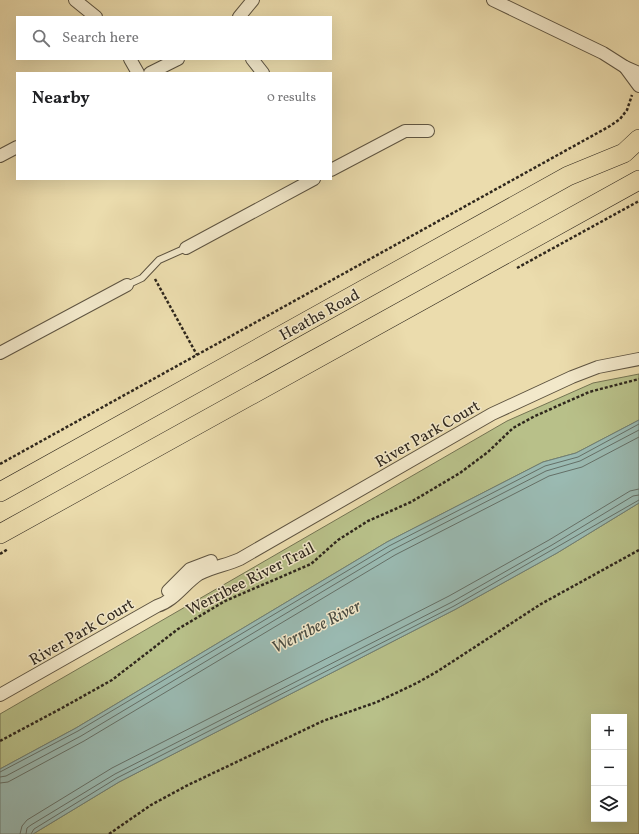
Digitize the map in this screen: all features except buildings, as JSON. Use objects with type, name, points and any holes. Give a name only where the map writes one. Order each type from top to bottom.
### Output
[{"type":"main road","name":"Heaths Road","points":[[0,492],[568,176],[624,153],[639,139]]},
{"type":"main road","points":[[0,534],[639,180]]},
{"type":"street","points":[[75,0],[95,16]]},
{"type":"street","points":[[240,16],[253,0]]},
{"type":"street","points":[[493,0],[602,53],[639,73]]},
{"type":"street","points":[[131,60],[137,72]]},
{"type":"street","points":[[152,72],[176,60]]},
{"type":"street","points":[[253,60],[262,72]]},
{"type":"street","points":[[626,67],[636,90]]},
{"type":"street","points":[[332,169],[404,131],[428,131]]},
{"type":"street","points":[[0,156],[16,148]]},
{"type":"street","points":[[186,248],[312,180]]},
{"type":"street","points":[[0,353],[127,285]]},
{"type":"street","name":"River Park Court","points":[[0,695],[157,606],[170,589],[190,569],[222,559],[240,558],[492,414],[572,377],[598,367],[639,359]]},
{"type":"lane","points":[[127,285],[142,278],[159,260],[186,248]]},
{"type":"path","points":[[0,464],[610,126],[620,119],[636,90]]},
{"type":"path","points":[[150,270],[197,355]]},
{"type":"path","name":"Werribee River Trail","points":[[0,740],[112,680],[173,633],[225,601],[310,564],[338,540],[368,521],[411,502],[460,473],[488,452],[513,428],[535,416],[590,392],[639,379]]},
{"type":"path","points":[[109,834],[152,805],[188,785],[322,721],[377,702],[417,683],[541,604],[639,550]]},
{"type":"green space","points":[[639,374],[639,420],[576,453],[543,462],[387,542],[76,728],[0,769],[0,714],[507,421],[593,383]]},
{"type":"green space","points":[[639,503],[639,834],[33,834],[119,782],[456,609],[557,553]]},
{"type":"water","name":"Werribee River","points":[[639,420],[639,503],[557,553],[456,609],[119,782],[33,834],[0,834],[0,769],[76,728],[387,542],[543,462],[576,453]]}]
